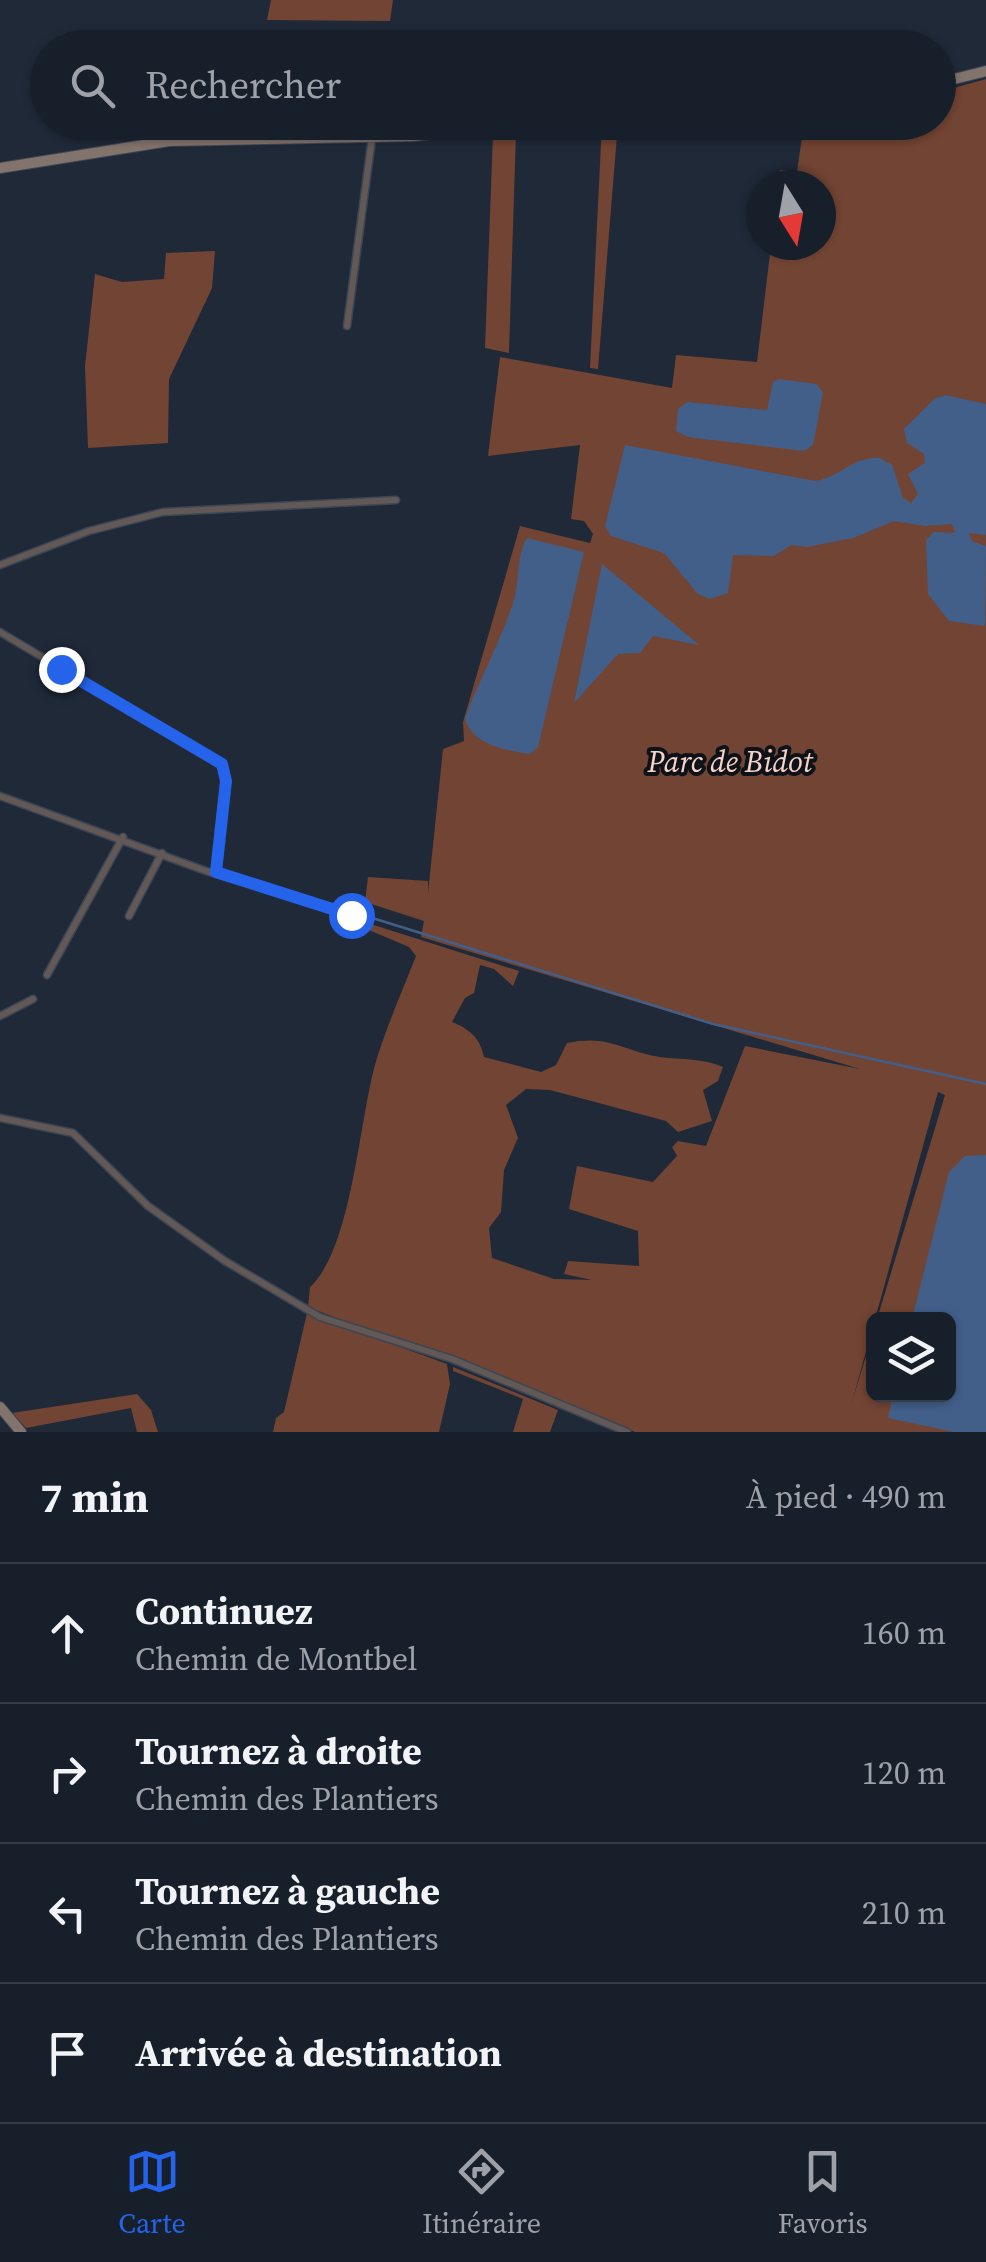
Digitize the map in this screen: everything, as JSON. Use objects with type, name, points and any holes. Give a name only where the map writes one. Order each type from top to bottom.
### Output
[{"type":"main road","points":[[956,78],[986,71]]},
{"type":"main road","points":[[0,168],[169,142],[270,140]]},
{"type":"main road","points":[[0,1408],[21,1432]]},
{"type":"street","points":[[347,326],[372,140]]},
{"type":"street","points":[[0,565],[88,532],[163,512],[396,500]]},
{"type":"street","points":[[0,632],[222,764],[226,781],[216,872]]},
{"type":"street","points":[[0,796],[216,872],[359,916]]},
{"type":"street","points":[[48,974],[123,837]]},
{"type":"street","points":[[129,916],[162,853]]},
{"type":"street","points":[[0,1016],[33,998]]},
{"type":"street","points":[[0,1118],[72,1133],[148,1206],[225,1261],[320,1317],[452,1358],[627,1432]]},
{"type":"green space","points":[[271,0],[393,0],[390,21],[267,20]]},
{"type":"green space","name":"Parc de Bidot","points":[[986,79],[986,1432],[635,1432],[308,1307],[310,1287],[336,1243],[377,1058],[416,956],[409,947],[350,922],[358,920],[519,971],[513,986],[494,969],[480,965],[474,993],[465,998],[452,1022],[473,1035],[484,1057],[541,1072],[556,1065],[567,1043],[594,1041],[723,1067],[718,1081],[703,1090],[712,1121],[678,1132],[666,1121],[550,1090],[526,1089],[506,1105],[518,1138],[504,1170],[501,1212],[489,1228],[492,1258],[554,1279],[592,1280],[564,1274],[568,1261],[639,1266],[638,1231],[569,1209],[577,1166],[653,1182],[677,1156],[672,1147],[678,1141],[706,1146],[745,1046],[860,1069],[421,937],[424,921],[365,902],[368,877],[428,881],[428,893],[443,749],[464,741],[463,722],[520,526],[590,543],[593,534],[584,521],[571,519],[580,445],[488,456],[500,357],[672,388],[676,355],[757,362],[769,260],[836,260],[836,170],[797,170],[802,140],[956,140],[956,87]],"holes":[[[938,1092],[945,1095],[879,1312],[956,1312],[956,1402],[866,1402],[866,1356],[852,1402],[866,1352],[866,1312],[877,1312]]]},
{"type":"green space","points":[[493,140],[516,140],[509,353],[485,348]]},
{"type":"green space","points":[[601,140],[617,140],[598,369],[590,368]]},
{"type":"green space","points":[[215,251],[212,288],[169,379],[168,443],[88,448],[85,366],[95,274],[122,282],[164,279],[166,253]]},
{"type":"green space","points":[[307,1313],[447,1364],[450,1384],[439,1432],[273,1432],[276,1418],[284,1412]]},
{"type":"green space","points":[[453,1367],[558,1410],[550,1432],[513,1432],[523,1399],[453,1371]]},
{"type":"green space","points":[[137,1394],[151,1410],[158,1432],[137,1432],[131,1408],[26,1428],[12,1413]]},
{"type":"water","points":[[779,379],[816,384],[823,392],[813,445],[804,451],[688,437],[676,431],[678,409],[687,402],[767,410],[773,382]]},
{"type":"water","points":[[945,395],[986,404],[986,535],[969,533],[972,541],[986,546],[985,626],[949,621],[928,594],[926,540],[934,532],[955,533],[952,524],[925,526],[894,521],[853,538],[807,547],[791,545],[774,556],[733,555],[728,593],[709,599],[697,593],[664,553],[611,536],[605,526],[625,445],[815,481],[862,460],[880,458],[892,465],[903,498],[911,503],[918,494],[908,474],[925,463],[924,454],[907,443],[904,429],[934,399]]},
{"type":"water","points":[[527,538],[584,552],[538,747],[530,754],[482,740],[468,727],[465,718],[509,615]]},
{"type":"water","points":[[602,564],[699,645],[653,636],[640,653],[618,654],[574,703]]},
{"type":"water","points":[[986,1155],[986,1432],[954,1432],[888,1418],[891,1402],[956,1402],[956,1312],[914,1312],[949,1172],[965,1156]]},
{"type":"waterway","points":[[366,916],[713,1024],[986,1084]]},
{"type":"route","points":[[61,669],[222,764],[226,781],[216,872],[351,915]]}]
